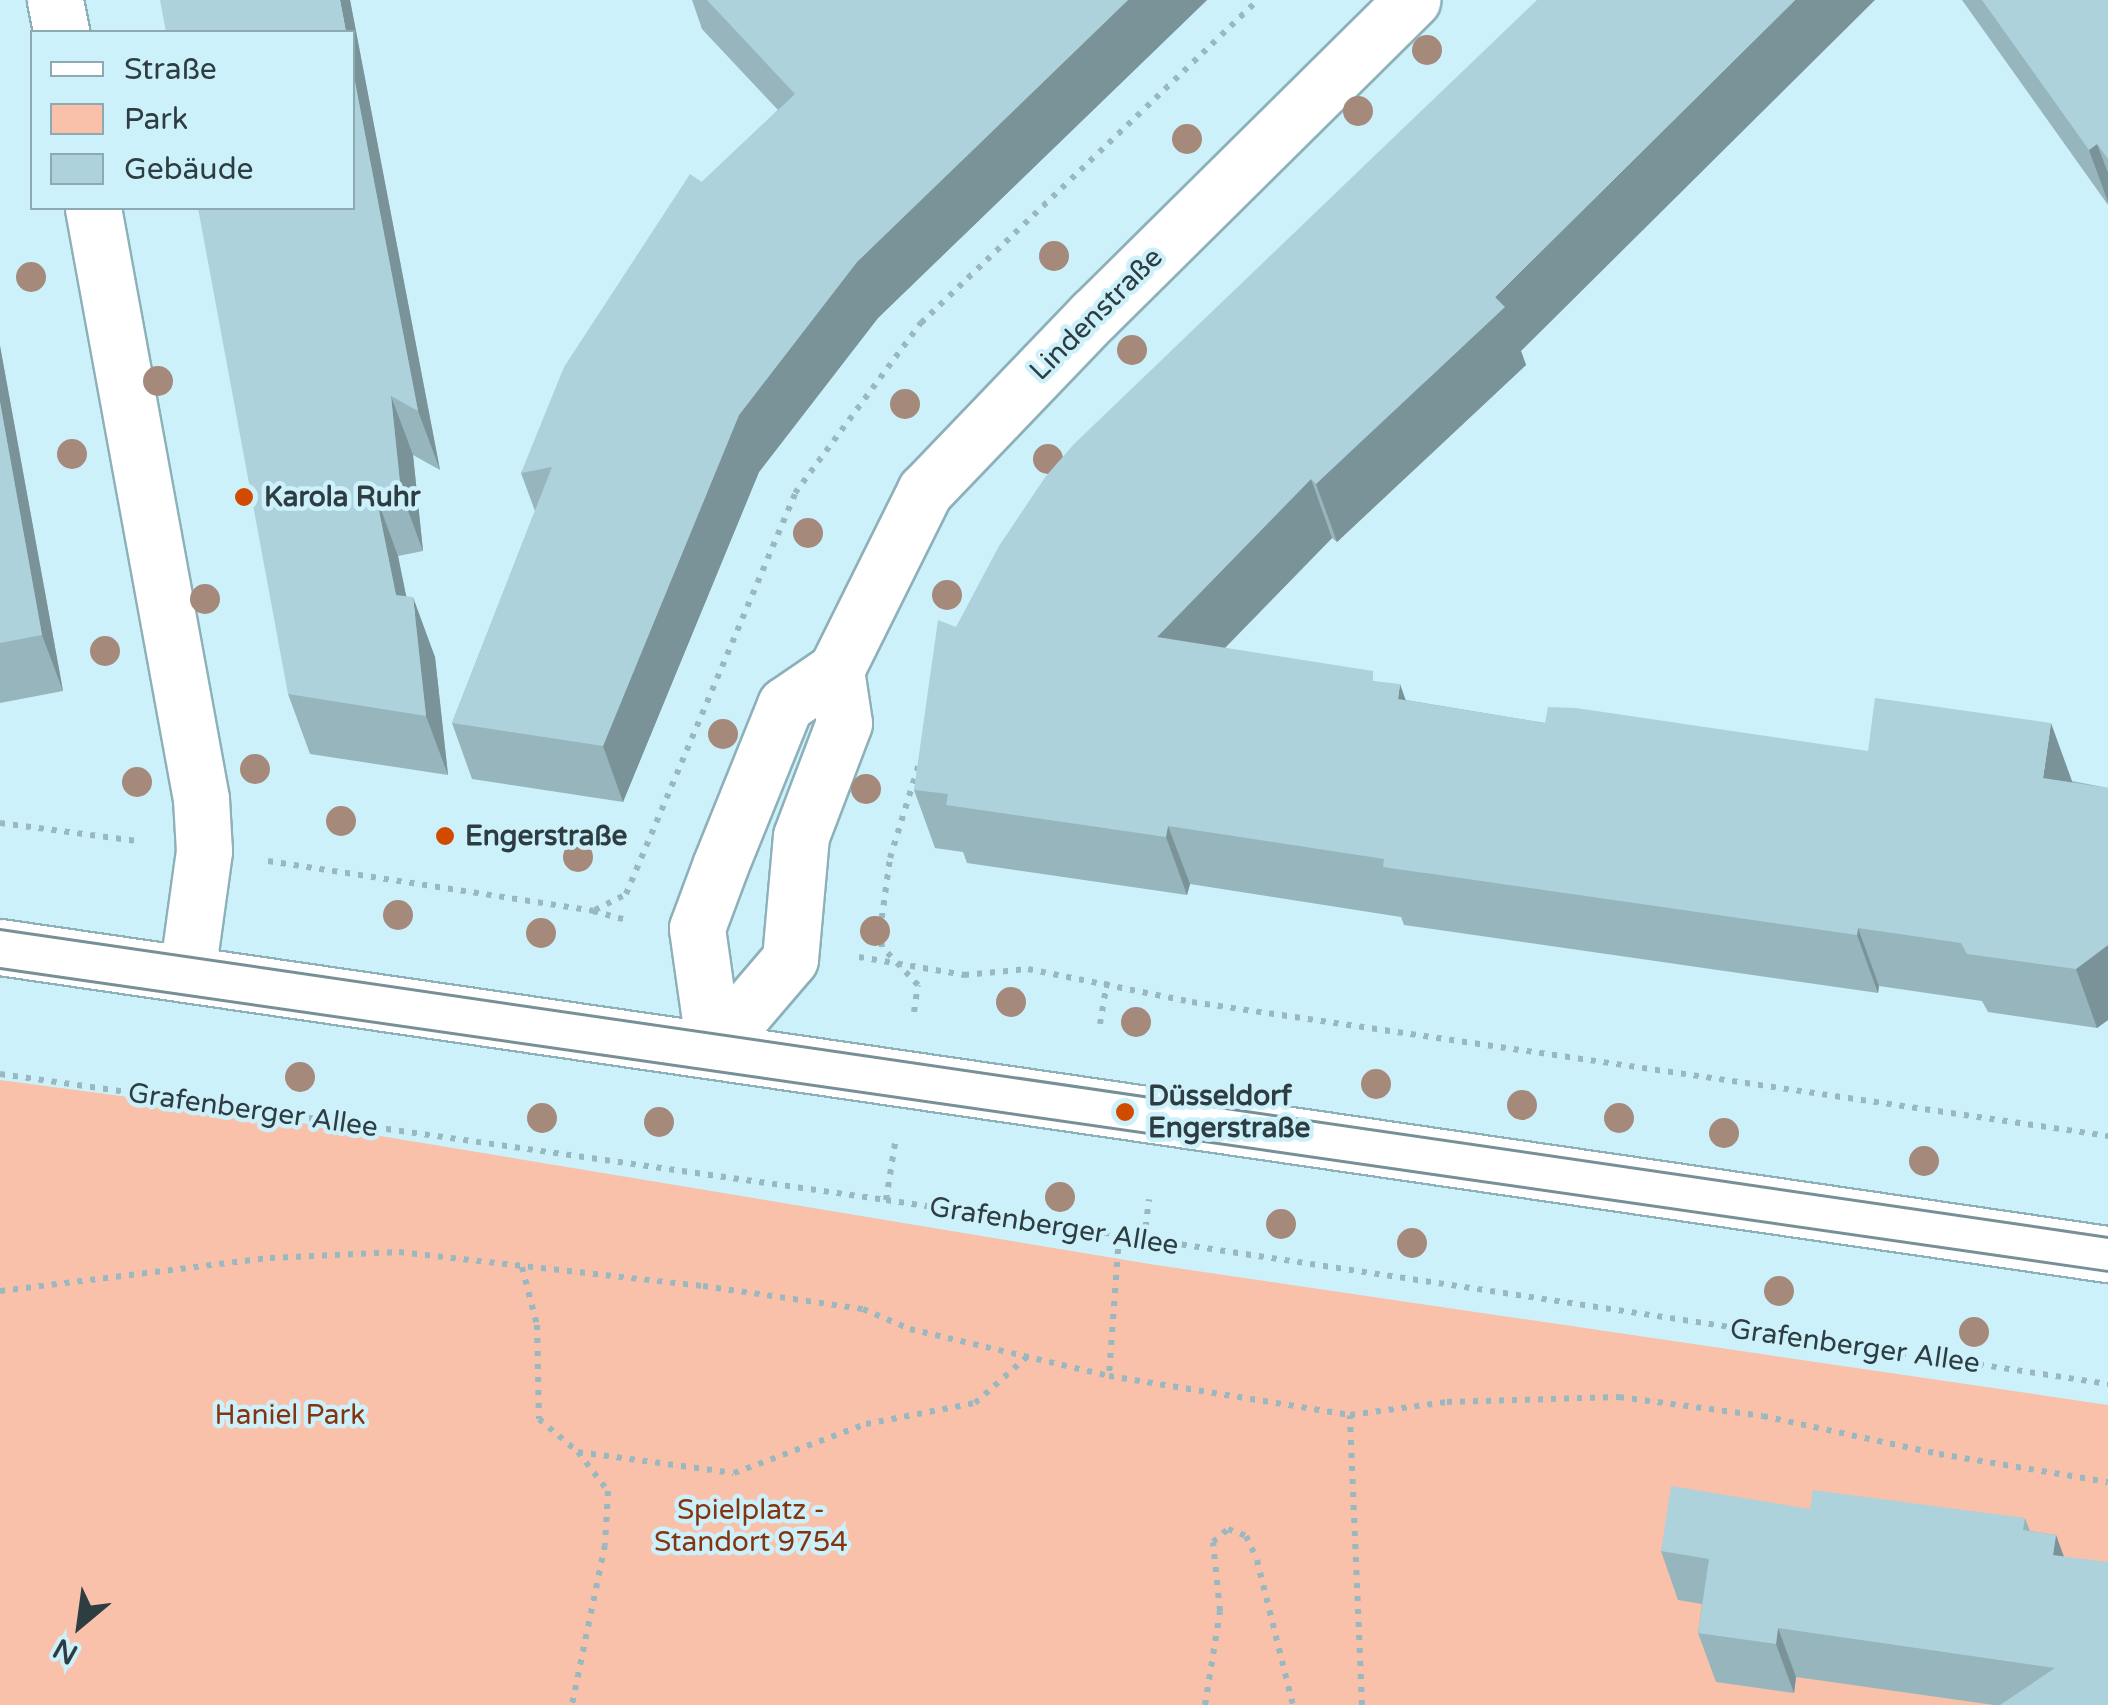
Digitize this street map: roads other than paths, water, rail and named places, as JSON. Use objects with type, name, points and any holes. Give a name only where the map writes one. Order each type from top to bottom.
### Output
[{"type":"street","points":[[56,0],[61,30]]},
{"type":"street","name":"Lindenstraße","points":[[714,1048],[697,928],[784,705],[836,670],[925,491],[1094,314],[1412,0]]},
{"type":"street","points":[[93,210],[201,798],[204,851],[187,974]]},
{"type":"street","points":[[714,1048],[790,959],[801,836],[844,724],[836,670]]},
{"type":"street","points":[[0,946],[2108,1254]]},
{"type":"tram line","points":[[0,929],[2108,1237]]},
{"type":"tram line","points":[[0,968],[2108,1271]]},
{"type":"place","name":"Karola Ruhr","points":[[244,497]]},
{"type":"place","name":"Engerstraße","points":[[445,836]]},
{"type":"place","name":"Düsseldorf Engerstraße","points":[[1125,1112]]},
{"type":"park label","name":"Haniel Park","points":[[290,1415]]},
{"type":"park label","name":"Spielplatz - Standort 9754","points":[[751,1526]]}]
